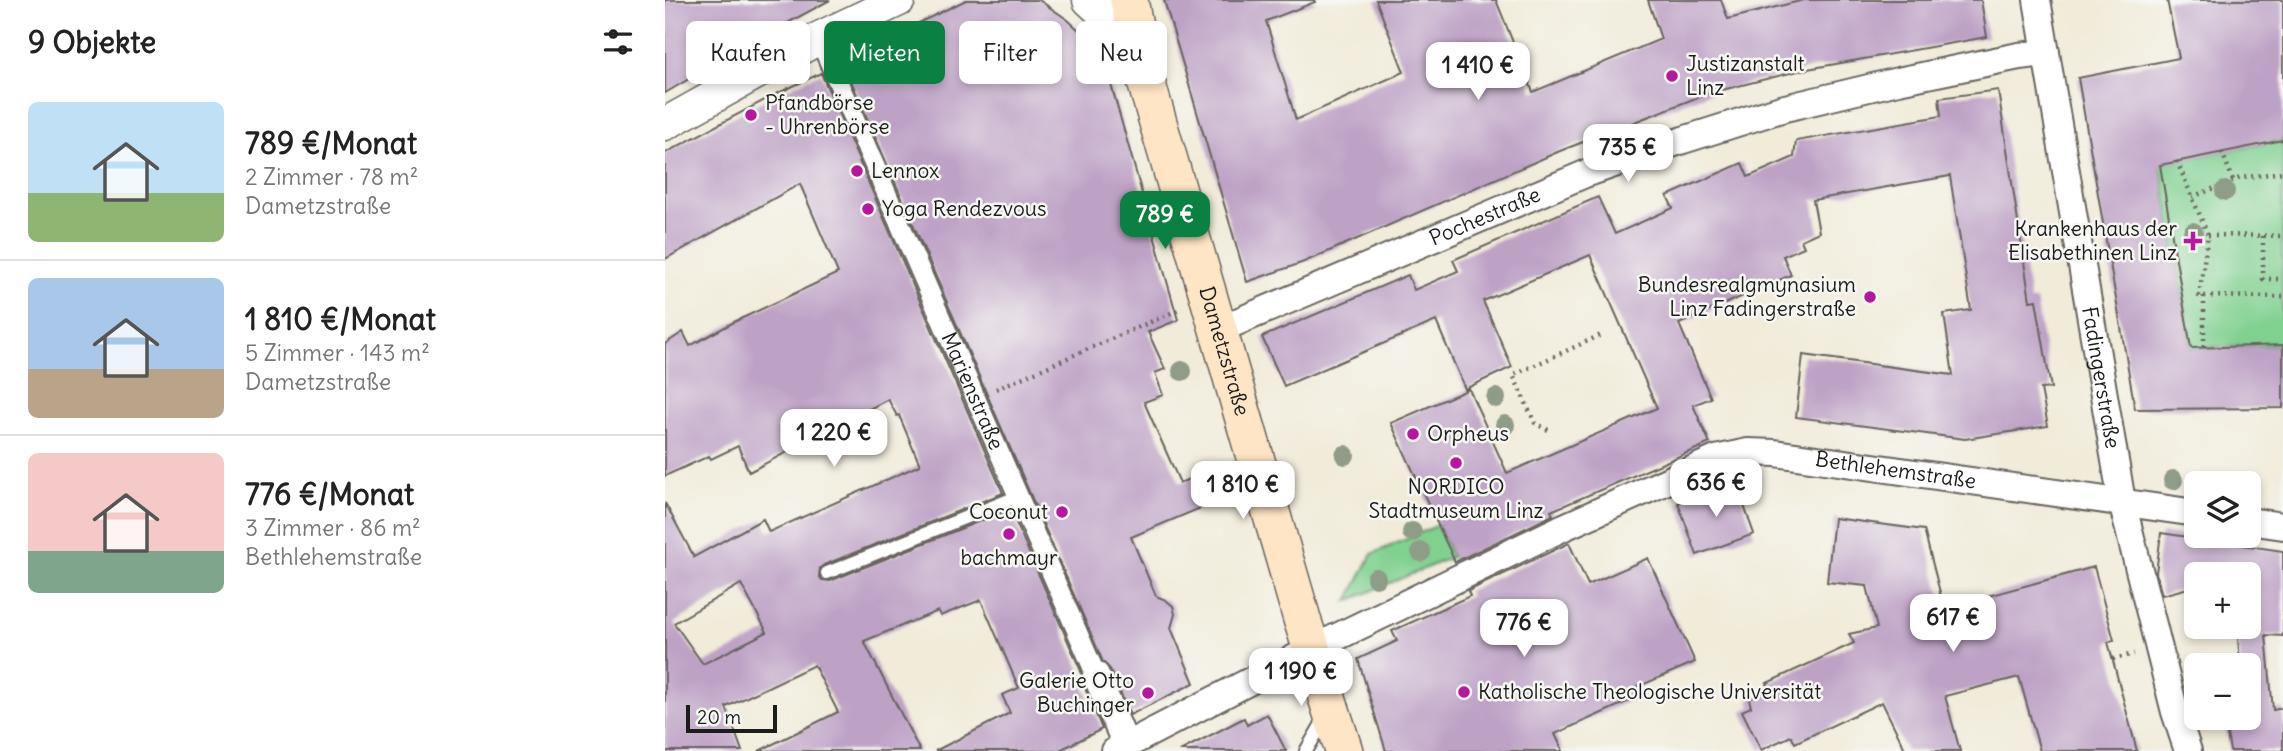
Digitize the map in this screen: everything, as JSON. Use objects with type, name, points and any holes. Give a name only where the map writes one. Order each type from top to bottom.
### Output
[{"type":"main road","name":"Dametzstraße","points":[[1129,0],[1133,21]]},
{"type":"main road","name":"Dametzstraße","points":[[1147,84],[1217,330],[1345,751]]},
{"type":"street","points":[[1089,0],[1108,21]]},
{"type":"street","name":"Fadingerstraße","points":[[2037,0],[2122,502],[2175,712],[2188,751]]},
{"type":"street","points":[[665,124],[819,37],[896,1]]},
{"type":"street","name":"Marienstraße","points":[[819,37],[1019,496],[1095,675],[1121,748]]},
{"type":"street","name":"Pochestraße","points":[[1217,330],[1585,174],[1683,140],[1781,109],[1898,80],[2046,53]]},
{"type":"street","name":"Bethlehemstraße","points":[[1121,748],[1312,649],[1564,527],[1716,459],[1748,452],[1788,455],[2184,511]]},
{"type":"street","points":[[2261,523],[2283,526]]},
{"type":"lane","points":[[827,573],[1019,496]]},
{"type":"lane","points":[[1306,751],[1332,708]]},
{"type":"path","points":[[2222,152],[2233,180]]},
{"type":"path","points":[[2177,161],[2208,235],[2199,296],[2283,297]]},
{"type":"path","points":[[2192,197],[2233,180],[2283,172]]},
{"type":"path","points":[[2208,235],[2283,236]]},
{"type":"path","points":[[2263,236],[2263,279],[2283,279]]},
{"type":"path","points":[[2204,296],[2204,348]]},
{"type":"path","points":[[993,390],[1176,310]]},
{"type":"path","points":[[1548,430],[1535,423],[1513,375],[1601,335]]},
{"type":"path","points":[[2113,659],[2135,653]]},
{"type":"green space","points":[[2283,140],[2282,345],[2191,348],[2160,164]]},
{"type":"green space","points":[[1438,525],[1452,557],[1348,601],[1372,554]]},
{"type":"building","points":[[665,0],[830,0],[791,21],[686,21],[686,81],[665,93]]},
{"type":"building","points":[[966,0],[1039,0],[1076,27],[1076,84],[1111,84],[1178,320],[1148,332],[1165,369],[1155,373],[1163,395],[1144,402],[1180,483],[1205,472],[1215,502],[1131,537],[1156,596],[1173,606],[1175,614],[1171,628],[1194,683],[1130,715],[1110,669],[1103,662],[852,84],[945,84],[945,21],[923,21]]},
{"type":"building","points":[[1164,0],[1314,0],[1315,2],[1266,21],[1296,120],[1404,72],[1376,0],[1496,0],[1533,92],[1661,39],[1648,0],[1721,0],[1728,19],[1804,0],[1981,0],[1987,37],[1802,70],[1706,94],[1560,151],[1304,262],[1247,282]]},
{"type":"building","points":[[2167,0],[2283,0],[2283,140],[2160,165],[2191,348],[2283,345],[2283,408],[2135,409],[2078,78],[2179,58]]},
{"type":"building","points":[[821,73],[1003,493],[824,565],[820,568],[819,576],[822,580],[830,581],[1010,509],[1081,671],[1082,681],[1102,729],[1058,751],[935,751],[1010,713],[1002,695],[1019,688],[981,600],[940,616],[938,611],[864,641],[920,751],[759,751],[838,712],[814,665],[726,707],[742,751],[665,751],[665,503],[694,557],[763,519],[769,532],[920,465],[899,415],[897,416],[888,399],[749,472],[738,446],[665,476],[665,344],[683,332],[690,346],[838,273],[800,184],[665,259],[665,153],[774,95],[798,84],[810,84],[810,78]],"holes":[[[741,584],[767,632],[703,664],[674,623]]]},
{"type":"building","points":[[1998,90],[2030,301],[2036,300],[2051,388],[2041,389],[2048,426],[1965,439],[1796,417],[1803,355],[1953,375],[1944,314],[1971,310],[1950,176],[1813,200],[1819,232],[1801,240],[1804,247],[1783,256],[1791,275],[1679,324],[1711,398],[1693,405],[1710,443],[1551,511],[1553,515],[1455,562],[1391,423],[1469,389],[1507,473],[1657,408],[1590,255],[1483,301],[1512,367],[1465,389],[1436,321],[1284,386],[1262,337],[1408,275],[1414,290],[1458,271],[1453,260],[1598,197],[1615,234],[1673,208],[1667,196],[1742,163],[1748,177],[1794,157],[1796,141],[1941,116],[1939,98]]},
{"type":"building","points":[[1736,483],[1754,534],[1697,555],[1678,503]]},
{"type":"building","points":[[1834,518],[1924,530],[1944,608],[2094,567],[2114,640],[2108,642],[2137,751],[2040,751],[2019,677],[1945,696],[1960,751],[1906,751],[1882,702],[1795,743],[1791,736],[1761,750],[1742,711],[1751,707],[1749,699],[1770,689],[1767,683],[1854,643],[1849,634],[1877,628],[1867,586],[1827,582]]},
{"type":"building","points":[[2161,533],[2184,536],[2184,548],[2261,548],[2283,551],[2283,636],[2266,635],[2273,710],[2283,708],[2283,751],[2230,751],[2226,730],[2261,730],[2261,653],[2239,653],[2238,639],[2261,639],[2261,562],[2184,562],[2184,589],[2162,595],[2156,573]]},
{"type":"building","points":[[1569,543],[1588,585],[1648,558],[1695,662],[1635,688],[1638,697],[1555,734],[1563,751],[1386,751],[1358,659],[1397,641],[1392,631],[1470,596],[1468,591]]},
{"type":"building","points":[[1267,714],[1286,751],[1180,751],[1244,718],[1247,725]]},
{"type":"place","name":"Justizanstalt Linz","points":[[1672,76]]},
{"type":"place","name":"Pfandbörse - Uhrenbörse","points":[[751,115]]},
{"type":"place","name":"Lennox","points":[[857,171]]},
{"type":"place","name":"Yoga Rendezvous","points":[[868,209]]},
{"type":"place","name":"Krankenhaus der Elisabethinen Linz","points":[[2193,241]]},
{"type":"place","name":"Bundesrealgmynasium Linz Fadingerstraße","points":[[1870,297]]},
{"type":"place","name":"Orpheus","points":[[1413,434]]},
{"type":"place","name":"NORDICO Stadtmuseum Linz","points":[[1456,463]]},
{"type":"place","name":"Coconut","points":[[1062,512]]},
{"type":"place","name":"bachmayr","points":[[1009,534]]},
{"type":"place","name":"Katholische Theologische Universität","points":[[1464,692]]},
{"type":"place","name":"Galerie Otto Buchinger","points":[[1148,693]]}]
